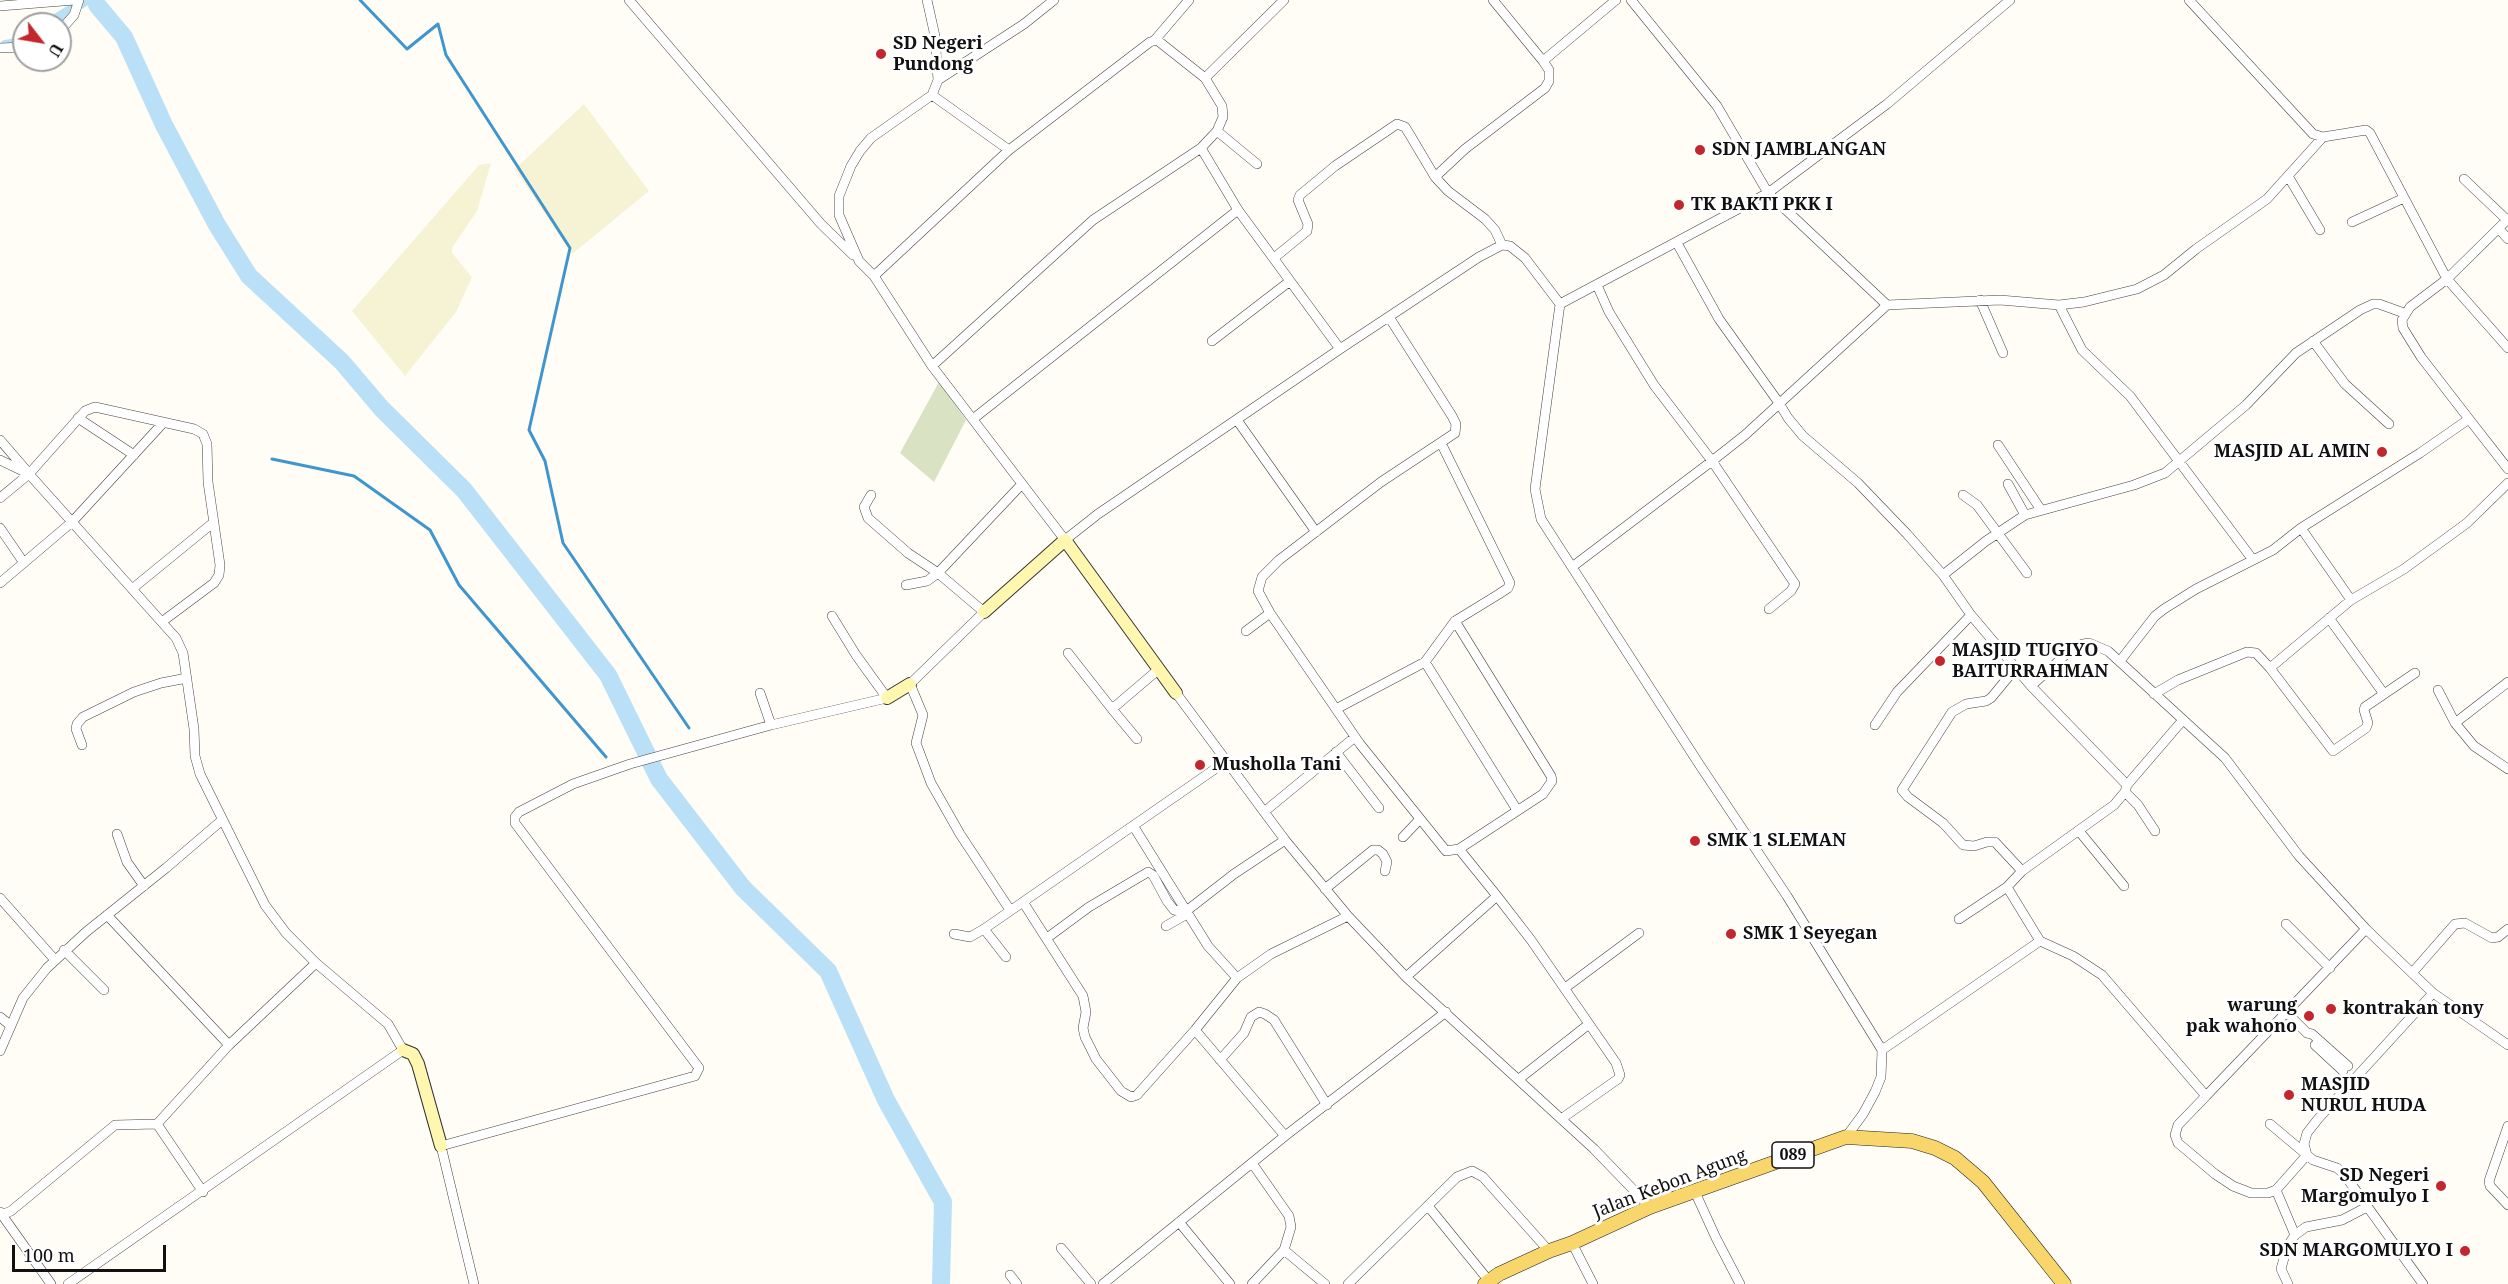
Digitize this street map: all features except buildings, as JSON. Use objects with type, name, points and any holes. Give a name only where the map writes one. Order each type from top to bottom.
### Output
[{"type":"main road","name":"Jalan Kebon Agung","points":[[1487,1283],[1549,1251],[1572,1243],[1650,1207],[1845,1137],[1912,1141],[1935,1148],[1955,1158],[1983,1182],[2064,1284]]},
{"type":"street","points":[[0,6],[76,0],[72,17]]},
{"type":"street","points":[[629,0],[821,224],[874,276],[932,366],[1065,540],[1225,762],[1324,889],[1406,977],[1594,1149],[1650,1207]]},
{"type":"street","points":[[860,261],[839,215],[839,196],[851,166],[872,138],[932,95],[938,80],[935,36],[927,0]]},
{"type":"street","points":[[938,80],[1024,24],[1054,0]]},
{"type":"street","points":[[874,276],[1009,150],[1154,41],[1189,0]]},
{"type":"street","points":[[1205,78],[1284,0]]},
{"type":"street","points":[[1435,177],[1465,149],[1545,88],[1549,81],[1548,70],[1543,61],[1496,3],[1507,0]]},
{"type":"street","points":[[1543,61],[1616,0]]},
{"type":"street","points":[[1631,0],[1717,106],[1768,192],[1887,305]]},
{"type":"street","points":[[1560,304],[1768,192],[1887,104],[2010,0]]},
{"type":"street","points":[[2189,0],[2306,128],[2316,136],[2323,137],[2359,130],[2366,130],[2370,133],[2447,279],[2508,348]]},
{"type":"street","points":[[932,366],[1093,220],[1201,148],[1217,131],[1223,117],[1222,106],[1205,78],[1161,42],[1154,41]]},
{"type":"street","points":[[932,95],[1009,150]]},
{"type":"street","points":[[1274,258],[1307,231],[1308,224],[1298,200],[1300,195],[1335,166],[1397,124],[1405,127],[1435,177],[1448,191],[1485,219],[1495,230],[1502,245]]},
{"type":"street","points":[[1217,131],[1257,164]]},
{"type":"street","points":[[1572,567],[1712,461],[1887,305],[1980,300],[2059,304],[2126,293],[2163,275],[2266,199],[2323,137]]},
{"type":"street","points":[[1201,148],[1238,210],[1340,349]]},
{"type":"street","points":[[2288,176],[2320,230]]},
{"type":"street","points":[[2464,179],[2508,219],[2447,279],[2404,313],[2403,328],[2421,357],[2508,469]]},
{"type":"street","points":[[2352,222],[2404,198]]},
{"type":"street","points":[[973,419],[1238,210]]},
{"type":"street","points":[[2499,229],[2508,239]]},
{"type":"street","points":[[1677,243],[1719,319],[1788,418],[1803,436],[1858,483],[1942,575],[2015,669],[2126,788],[2155,831]]},
{"type":"street","points":[[441,1146],[695,1076],[698,1073],[699,1068],[515,822],[515,817],[519,812],[573,784],[630,764],[771,725],[887,698],[910,684],[984,612],[1098,514],[1340,349],[1479,257],[1502,245],[1510,246],[1525,258],[1560,304],[1535,489],[1541,519],[1787,896],[1882,1050],[1881,1077],[1875,1092],[1863,1114],[1845,1137]]},
{"type":"street","points":[[1212,341],[1290,281]]},
{"type":"street","points":[[1597,285],[1609,312],[1654,385],[1712,461],[1795,584],[1791,591],[1769,609]]},
{"type":"street","points":[[1980,300],[2003,353]]},
{"type":"street","points":[[2059,304],[2082,350],[2130,396],[2253,560]]},
{"type":"street","points":[[1942,575],[2025,515],[2150,480],[2180,463],[2246,405],[2296,353],[2373,304],[2404,313]]},
{"type":"street","points":[[1389,317],[1456,424],[1455,433],[1381,482],[1279,560],[1262,577],[1258,591],[1270,614],[1355,737],[1446,851],[1459,849],[1543,794],[1549,787],[1551,776],[1455,621]]},
{"type":"street","points":[[2313,341],[2345,384],[2389,424]]},
{"type":"street","points":[[0,498],[29,474],[85,411],[95,407],[194,429],[203,434],[207,444],[208,482],[219,574],[214,583],[163,621]]},
{"type":"street","points":[[78,418],[134,455]]},
{"type":"street","points":[[2120,661],[2155,616],[2164,609],[2273,550],[2301,528],[2420,453],[2469,419]]},
{"type":"street","points":[[1237,420],[1316,532]]},
{"type":"street","points":[[0,583],[72,522],[163,423]]},
{"type":"street","points":[[0,440],[163,621],[183,653],[195,756],[200,774],[221,820],[275,920],[316,963],[388,1024],[403,1050],[413,1054],[418,1064],[441,1146],[474,1284]]},
{"type":"street","points":[[1336,709],[1425,662],[1455,621],[1508,588],[1510,583],[1441,443]]},
{"type":"street","points":[[1998,445],[2041,510]]},
{"type":"street","points":[[0,460],[29,474]]},
{"type":"street","points":[[2270,668],[2351,600],[2404,569],[2467,523],[2508,483]]},
{"type":"street","points":[[2008,484],[2025,515]]},
{"type":"street","points":[[906,585],[927,581],[938,573],[1021,485]]},
{"type":"street","points":[[871,495],[864,507],[868,518],[908,553],[938,573],[984,612]]},
{"type":"street","points":[[1963,495],[1977,505],[2027,573]]},
{"type":"street","points":[[132,589],[214,522]]},
{"type":"street","points":[[0,528],[24,563]]},
{"type":"street","points":[[2301,528],[2351,600]]},
{"type":"street","points":[[1246,631],[1270,614]]},
{"type":"street","points":[[1875,725],[1897,692],[1971,615]]},
{"type":"street","points":[[832,616],[887,698]]},
{"type":"street","points":[[2329,618],[2384,693]]},
{"type":"street","points":[[2031,686],[2073,648],[2083,644],[2090,643],[2098,646],[2120,661],[2182,722],[2225,758],[2299,856],[2366,929],[2433,993],[2508,1045]]},
{"type":"street","points":[[2154,694],[2178,681],[2247,652],[2256,653],[2270,668],[2333,752],[2366,728],[2368,723],[2365,707],[2415,673]]},
{"type":"street","points":[[1068,653],[1137,739]]},
{"type":"street","points":[[1425,662],[1517,810]]},
{"type":"street","points":[[1112,709],[1159,669]]},
{"type":"street","points":[[2015,669],[1991,698],[1966,704],[1952,712],[1902,790],[1943,823],[1963,845],[1974,846],[1995,842],[2022,871]]},
{"type":"street","points":[[82,745],[76,729],[83,717],[134,692],[161,683],[187,678]]},
{"type":"street","points":[[2455,723],[2508,682]]},
{"type":"street","points":[[910,684],[923,716],[916,743],[931,783],[960,834],[1010,910]]},
{"type":"street","points":[[2438,690],[2455,723],[2474,746],[2508,769]]},
{"type":"street","points":[[759,693],[771,725]]},
{"type":"street","points":[[1959,919],[2007,887],[2022,871],[2114,805],[2182,722]]},
{"type":"street","points":[[1264,812],[1355,737]]},
{"type":"street","points":[[1336,752],[1379,808]]},
{"type":"street","points":[[954,934],[970,937],[984,929],[1225,762]]},
{"type":"street","points":[[1403,837],[1420,819]]},
{"type":"street","points":[[0,1051],[10,1025],[32,985],[64,950],[221,820]]},
{"type":"street","points":[[1134,827],[1208,946],[1237,978]]},
{"type":"street","points":[[2079,831],[2124,886]]},
{"type":"street","points":[[117,834],[128,862],[144,886]]},
{"type":"street","points":[[1166,926],[1186,913],[1233,874],[1285,840]]},
{"type":"street","points":[[1459,849],[1565,988],[1616,1063],[1620,1075],[1614,1082],[1561,1119]]},
{"type":"street","points":[[1324,889],[1373,850],[1378,850],[1383,854],[1387,862],[1384,871]]},
{"type":"street","points":[[1047,938],[1089,907],[1148,872],[1153,875],[1174,910],[1186,913]]},
{"type":"street","points":[[2007,887],[2040,942],[2073,956],[2102,975],[2206,1096]]},
{"type":"street","points":[[1406,977],[1497,896]]},
{"type":"street","points":[[0,898],[55,960]]},
{"type":"street","points":[[1023,902],[1083,996],[1086,1012],[1083,1028],[1096,1059],[1125,1095],[1131,1097],[1137,1095],[1195,1030],[1237,978],[1271,954],[1348,916]]},
{"type":"street","points":[[107,915],[229,1045]]},
{"type":"street","points":[[2412,973],[2454,924],[2465,923],[2492,938],[2498,937],[2508,929]]},
{"type":"street","points":[[2286,924],[2330,968]]},
{"type":"street","points":[[984,929],[1006,957]]},
{"type":"street","points":[[2307,1155],[2276,1190],[2251,1193],[2233,1186],[2215,1174],[2178,1143],[2175,1135],[2178,1125],[2366,929]]},
{"type":"street","points":[[1565,988],[1639,933]]},
{"type":"street","points":[[1882,1050],[2040,942]]},
{"type":"street","points":[[64,950],[104,990]]},
{"type":"street","points":[[51,1284],[2,1213],[12,1211],[115,1125],[157,1124],[229,1045],[316,963]]},
{"type":"street","points":[[2307,1155],[2304,1143],[2307,1133],[2433,993]]},
{"type":"street","points":[[1220,1060],[1244,1033],[1251,1017],[1259,1012],[1265,1014],[1274,1020],[1327,1105]]},
{"type":"street","points":[[1103,1284],[1285,1136],[1446,1012]]},
{"type":"street","points":[[2287,1013],[2307,1034],[2308,1038],[2345,1068]]},
{"type":"street","points":[[0,1017],[10,1025]]},
{"type":"street","points":[[1519,1079],[1589,1024]]},
{"type":"street","points":[[1195,1030],[1285,1136]]},
{"type":"street","points":[[68,1284],[403,1050]]},
{"type":"street","points":[[157,1124],[202,1192]]},
{"type":"street","points":[[2270,1125],[2313,1161],[2337,1168],[2344,1174],[2424,1284]]},
{"type":"street","points":[[2508,1126],[2489,1181],[2490,1186],[2508,1204]]},
{"type":"street","points":[[1252,1163],[1289,1216],[1291,1227],[1284,1250],[1252,1284]]},
{"type":"street","points":[[1351,1283],[1457,1177],[1472,1172],[1479,1174],[1549,1251]]},
{"type":"street","points":[[2276,1190],[2295,1235]]},
{"type":"street","points":[[1695,1192],[1740,1284]]},
{"type":"street","points":[[1428,1206],[1487,1283]]},
{"type":"street","points":[[2288,1284],[2281,1269],[2287,1247],[2295,1235],[2306,1227],[2342,1220],[2367,1208]]},
{"type":"street","points":[[1179,1222],[1230,1284]]},
{"type":"street","points":[[1572,1243],[1593,1284]]},
{"type":"street","points":[[1061,1248],[1090,1284]]},
{"type":"street","points":[[1284,1250],[1325,1284]]},
{"type":"street","points":[[1010,1275],[1017,1284]]},
{"type":"shaded area","points":[[584,104],[649,191],[572,254],[515,169]]},
{"type":"shaded area","points":[[491,163],[477,211],[452,248],[452,253],[472,277],[456,312],[405,376],[352,311],[479,165]]},
{"type":"green space","points":[[939,382],[966,420],[934,482],[900,453]]},
{"type":"waterway","points":[[67,12],[87,0]]},
{"type":"waterway","points":[[360,0],[407,49],[438,24],[446,55],[570,248],[529,430],[545,461],[563,543],[689,728]]},
{"type":"waterway","points":[[97,5],[124,37],[164,125],[217,225],[249,276],[342,362],[382,409],[464,490],[608,675],[659,779],[743,888],[828,971],[886,1100],[943,1202],[941,1284]]},
{"type":"waterway","points":[[5,45],[12,44]]},
{"type":"waterway","points":[[272,459],[354,476],[430,530],[459,585],[606,757]]},
{"type":"place","name":"SD Negeri Pundong","points":[[881,54]]},
{"type":"place","name":"SDN JAMBLANGAN","points":[[1700,150]]},
{"type":"place","name":"TK BAKTI PKK I","points":[[1679,205]]},
{"type":"place","name":"MASJID AL AMIN","points":[[2382,452]]},
{"type":"place","name":"MASJID TUGIYO BAITURRAHMAN","points":[[1940,661]]},
{"type":"place","name":"Musholla Tani","points":[[1200,765]]},
{"type":"place","name":"SMK 1 SLEMAN","points":[[1695,841]]},
{"type":"place","name":"SMK 1 Seyegan","points":[[1731,934]]},
{"type":"place","name":"kontrakan tony","points":[[2331,1009]]},
{"type":"place","name":"warung pak wahono","points":[[2309,1016]]},
{"type":"place","name":"MASJID NURUL HUDA","points":[[2289,1095]]},
{"type":"place","name":"SD Negeri Margomulyo I","points":[[2441,1186]]},
{"type":"place","name":"SDN MARGOMULYO I","points":[[2465,1251]]}]
